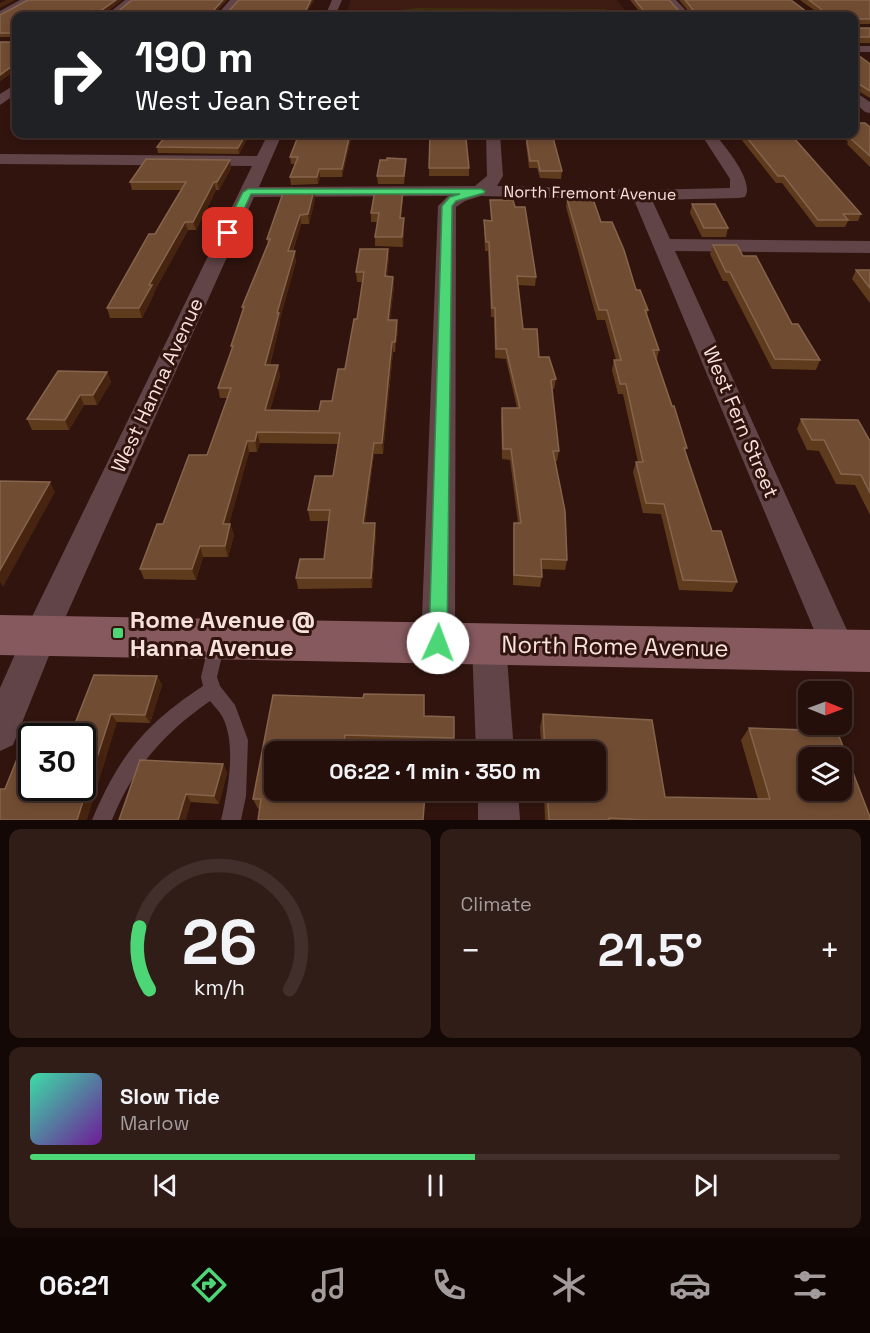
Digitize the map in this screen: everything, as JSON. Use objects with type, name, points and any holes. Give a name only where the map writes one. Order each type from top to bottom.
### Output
[{"type":"street","points":[[0,15],[27,0]]},
{"type":"street","points":[[115,12],[131,0]]},
{"type":"street","points":[[224,12],[235,0]]},
{"type":"street","points":[[671,0],[682,12]]},
{"type":"street","points":[[0,101],[12,91]]},
{"type":"street","points":[[858,98],[870,109]]},
{"type":"street","name":"West Hanna Avenue","points":[[0,732],[20,635],[248,192],[272,138]]},
{"type":"street","points":[[438,643],[447,206],[453,199],[481,191],[492,183],[495,176],[493,138]]},
{"type":"street","name":"North Fremont Avenue","points":[[248,192],[481,191],[641,195],[739,193],[738,179],[711,138]]},
{"type":"street","points":[[0,159],[262,161]]},
{"type":"street","name":"West Fern Street","points":[[641,195],[855,650]]},
{"type":"street","points":[[664,245],[870,247]]},
{"type":"street","name":"North Rome Avenue","points":[[20,635],[855,650]]},
{"type":"street","points":[[489,644],[494,741]]},
{"type":"street","points":[[499,801],[500,820]]},
{"type":"lane","points":[[218,639],[209,677],[212,690],[229,711],[239,740],[236,796],[231,820]]},
{"type":"lane","points":[[102,820],[109,800],[127,766],[153,734],[183,708],[212,690]]},
{"type":"shaded area","points":[[351,0],[617,0],[626,12],[346,12]]},
{"type":"shaded area","points":[[416,8],[606,9],[608,12],[387,12]]},
{"type":"building","points":[[28,0],[116,0],[102,12],[92,10],[89,12],[12,12],[12,33],[0,33],[0,15]]},
{"type":"building","points":[[132,0],[223,0],[214,12],[117,12]]},
{"type":"building","points":[[239,0],[311,0],[305,12],[228,12]]},
{"type":"building","points":[[635,0],[669,0],[680,12],[645,12]]},
{"type":"building","points":[[685,0],[791,0],[807,12],[693,12]]},
{"type":"building","points":[[809,0],[870,0],[870,19],[858,19],[858,12],[821,12],[821,9]]},
{"type":"building","points":[[858,28],[870,28],[870,37],[858,37]]},
{"type":"building","points":[[0,42],[12,42],[12,66],[0,75]]},
{"type":"building","points":[[858,55],[870,64],[870,91],[858,83]]},
{"type":"building","points":[[858,123],[865,123],[870,127],[870,156],[850,138],[858,138]]},
{"type":"building","points":[[164,138],[244,138],[238,148],[157,147]]},
{"type":"building","points":[[297,138],[349,138],[342,169],[319,169],[317,177],[290,177],[298,157],[290,157]]},
{"type":"building","points":[[430,138],[466,139],[469,168],[429,168]]},
{"type":"building","points":[[526,138],[553,138],[562,171],[540,171],[538,161],[530,161]]},
{"type":"building","points":[[747,138],[794,138],[861,214],[843,214],[848,220],[818,220],[784,176],[778,176]]},
{"type":"building","points":[[387,158],[406,159],[404,176],[377,176],[380,160],[387,160]]},
{"type":"building","points":[[146,159],[230,160],[217,182],[214,182],[193,222],[185,222],[149,285],[152,285],[139,308],[107,308],[149,234],[155,234],[186,182],[130,182]]},
{"type":"building","points":[[284,190],[314,190],[308,214],[300,215],[288,251],[295,251],[265,365],[278,365],[265,410],[319,411],[321,401],[332,401],[338,369],[345,369],[354,319],[357,319],[364,272],[356,272],[360,249],[388,249],[385,276],[393,277],[388,320],[397,320],[395,342],[392,342],[382,443],[374,443],[363,523],[375,523],[371,578],[296,578],[300,559],[324,559],[330,510],[308,510],[315,476],[333,476],[340,433],[257,432],[255,441],[247,441],[223,524],[230,524],[225,546],[200,546],[192,569],[140,569],[157,524],[163,524],[189,455],[207,455],[231,388],[218,388],[233,346],[231,346],[244,307],[242,307],[270,239],[267,239]]},
{"type":"building","points":[[375,190],[403,190],[400,218],[404,218],[402,237],[375,237],[379,213],[371,213]]},
{"type":"building","points":[[567,199],[593,199],[601,222],[612,222],[624,250],[636,290],[640,290],[648,310],[645,310],[659,350],[653,350],[672,406],[674,406],[687,448],[684,448],[712,531],[721,531],[737,582],[683,580],[664,504],[646,503],[636,462],[643,462],[626,384],[620,384],[614,360],[621,360],[607,310],[599,310]]},
{"type":"building","points":[[490,200],[513,200],[515,207],[525,207],[536,277],[517,276],[523,329],[537,329],[539,357],[549,357],[556,379],[551,380],[559,451],[553,451],[565,511],[567,560],[541,559],[542,577],[514,575],[514,523],[521,523],[511,449],[503,449],[502,408],[520,408],[506,349],[496,349],[489,242],[486,242],[484,220],[492,221]]},
{"type":"building","points":[[692,204],[715,204],[728,228],[704,228]]},
{"type":"building","points":[[713,245],[737,245],[743,256],[756,256],[792,324],[798,324],[820,360],[775,359],[730,272],[726,272]]},
{"type":"building","points":[[856,270],[870,270],[870,288]]},
{"type":"building","points":[[58,371],[107,372],[93,395],[80,395],[65,420],[27,419]]},
{"type":"building","points":[[801,419],[858,420],[870,441],[870,493],[861,475],[841,474],[824,440],[812,440]]},
{"type":"building","points":[[0,481],[50,482],[0,570]]},
{"type":"building","points":[[94,675],[157,676],[145,715],[111,714],[96,761],[96,723],[75,723]]},
{"type":"building","points":[[364,694],[424,695],[424,716],[454,717],[454,738],[345,735],[344,741],[264,741],[273,695],[363,698]]},
{"type":"building","points":[[543,714],[652,720],[665,797],[770,799],[749,728],[798,730],[798,735],[839,735],[843,747],[798,747],[798,801],[852,801],[852,770],[870,817],[870,820],[609,818],[609,820],[549,820],[548,801],[606,801],[606,741],[544,741]]},
{"type":"building","points":[[264,742],[264,801],[424,801],[423,820],[258,820],[261,799],[253,799]]},
{"type":"building","points":[[18,756],[18,801],[83,801],[77,820],[0,820],[0,789],[5,789]]},
{"type":"building","points":[[140,760],[223,764],[214,796],[186,794],[178,820],[119,820]]},
{"type":"place","name":"Rome Avenue @ Hanna Avenue","points":[[118,633]]},
{"type":"route","points":[[228,233],[248,192],[481,191],[453,199],[447,206],[438,643]]}]
